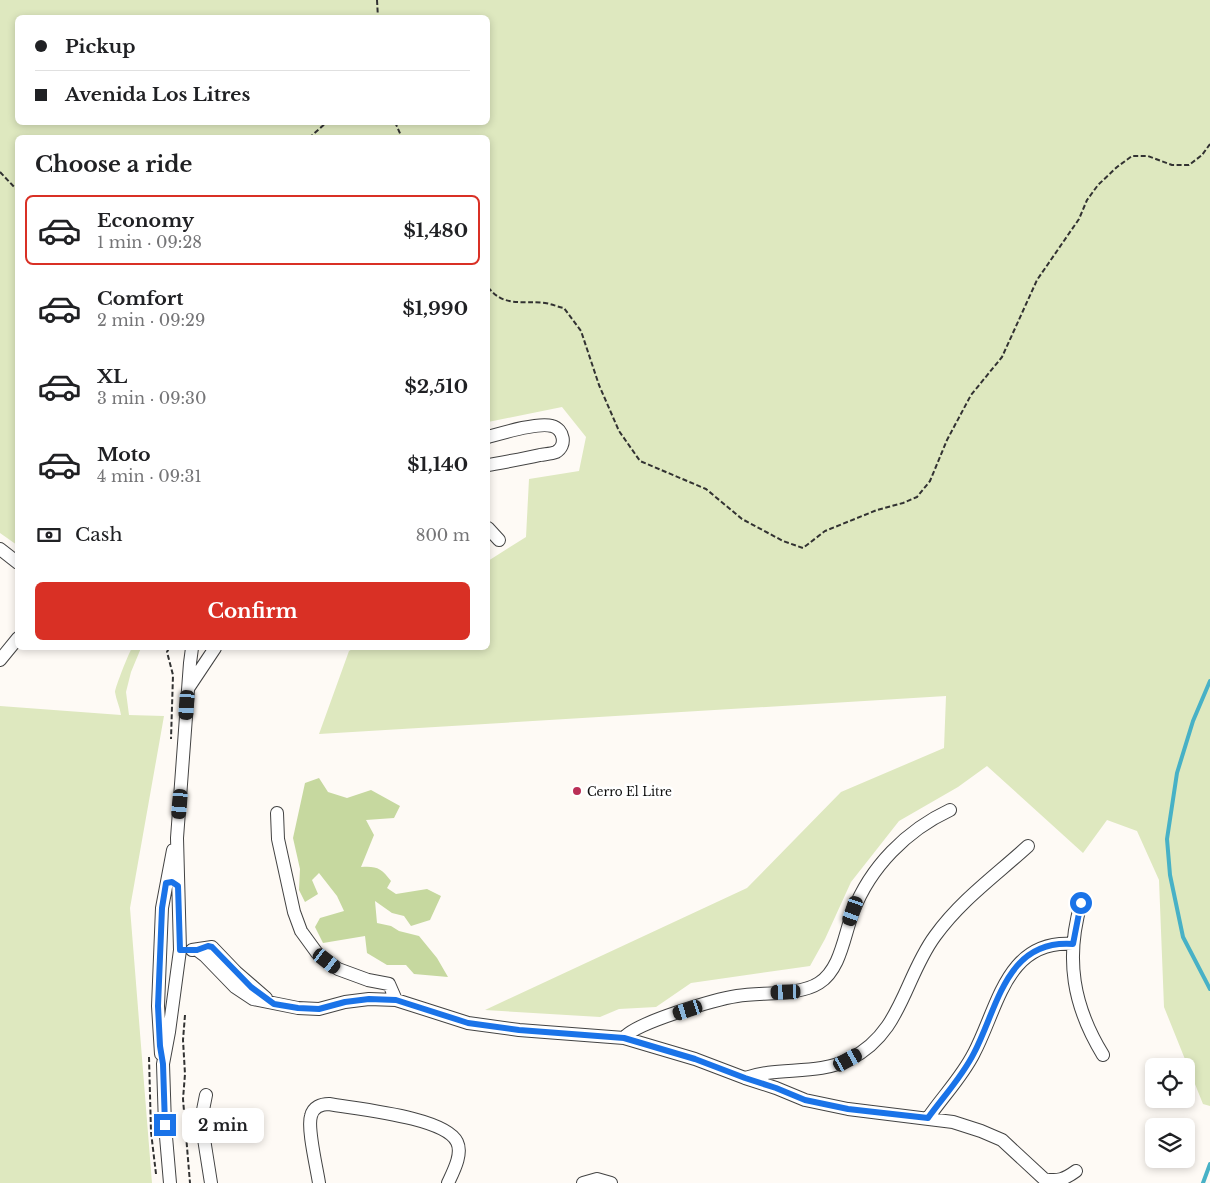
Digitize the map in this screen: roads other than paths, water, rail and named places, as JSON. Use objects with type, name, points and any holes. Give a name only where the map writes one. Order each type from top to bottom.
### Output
[{"type":"street","points":[[490,437],[542,426],[553,426],[561,432],[563,440],[562,447],[556,452],[490,466]]},
{"type":"street","points":[[490,530],[499,540]]},
{"type":"street","points":[[0,549],[15,561]]},
{"type":"street","points":[[0,660],[15,642]]},
{"type":"street","points":[[163,1064],[179,1007],[180,950],[170,862],[177,838],[192,650]]},
{"type":"street","points":[[188,689],[214,650]]},
{"type":"street","points":[[624,1038],[628,1033],[641,1026],[735,996],[800,991],[821,982],[836,961],[853,911],[874,873],[909,835],[930,819],[950,810]]},
{"type":"street","points":[[277,813],[278,839],[294,912],[301,931],[317,953],[338,969],[368,980],[389,984],[396,1000]]},
{"type":"street","points":[[745,1078],[758,1074],[831,1066],[848,1060],[869,1047],[887,1029],[907,992],[920,961],[934,937],[953,913],[981,885],[1028,846]]},
{"type":"street","points":[[170,1183],[158,1006],[162,908],[172,885]]},
{"type":"street","points":[[1081,903],[1073,944],[1072,961],[1076,994],[1086,1026],[1102,1055]]},
{"type":"street","points":[[928,1118],[974,1054],[997,1000],[1016,966],[1029,954],[1038,949],[1055,944],[1073,944]]},
{"type":"street","points":[[180,950],[197,950],[235,987],[253,999],[298,1008],[319,1009],[345,1002],[369,999],[396,1000],[468,1023],[519,1030],[624,1038],[695,1059],[805,1100],[848,1109],[953,1122],[981,1131],[1002,1140],[1044,1180],[1065,1179],[1076,1171]]},
{"type":"street","points":[[158,1006],[164,1009],[179,1007]]},
{"type":"street","points":[[206,1095],[201,1120],[211,1183]]},
{"type":"street","points":[[319,1183],[310,1118],[320,1105],[329,1104],[425,1121],[446,1130],[457,1142],[459,1155],[448,1183]]},
{"type":"street","points":[[583,1183],[597,1180],[611,1183]]},
{"type":"waterway","points":[[1210,681],[1193,721],[1177,773],[1167,839],[1170,875],[1183,937],[1210,989]]},
{"type":"waterway","points":[[1203,1183],[1210,1164]]},
{"type":"place","name":"Cerro El Litre","points":[[577,791]]}]
